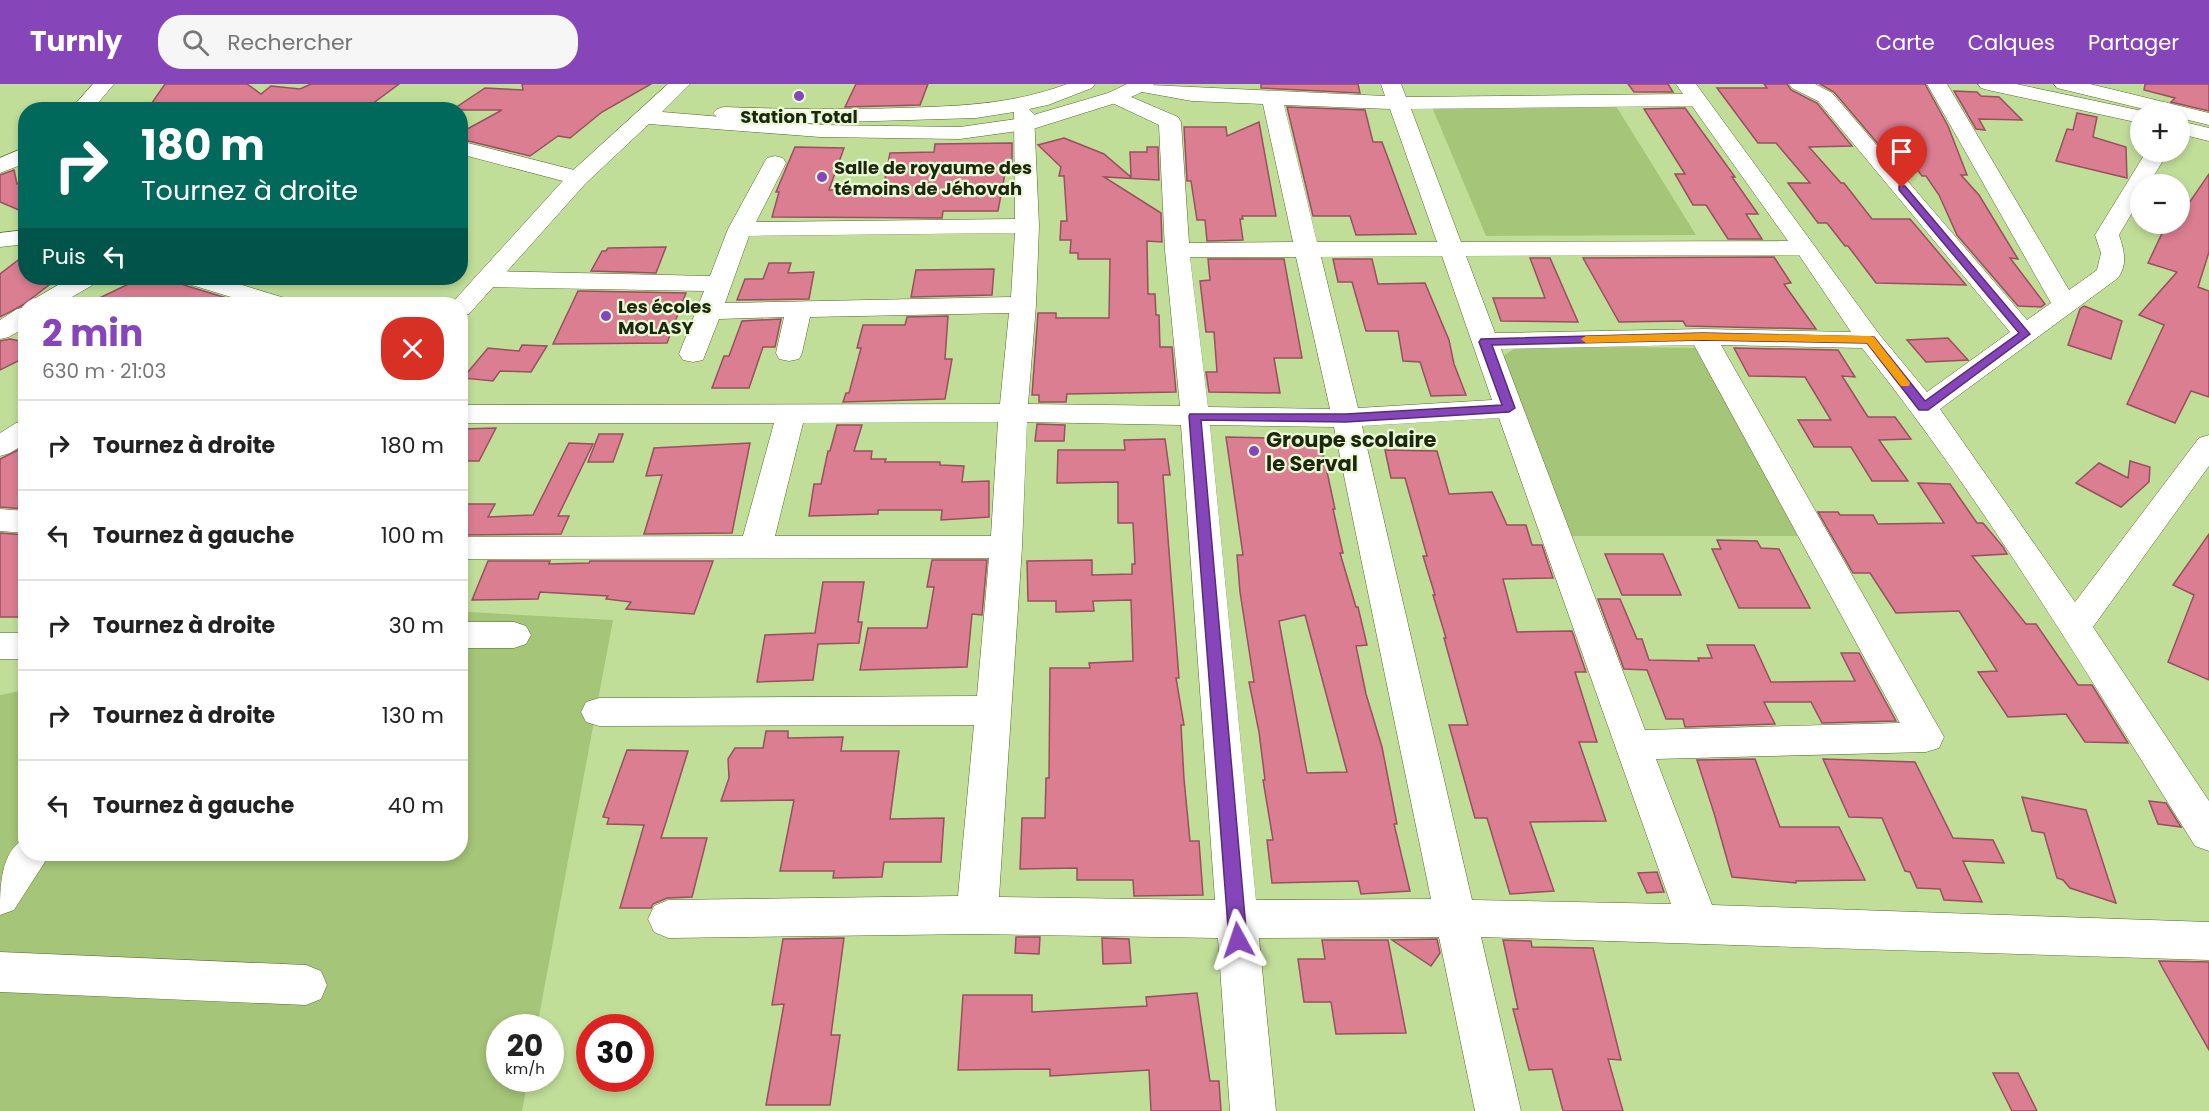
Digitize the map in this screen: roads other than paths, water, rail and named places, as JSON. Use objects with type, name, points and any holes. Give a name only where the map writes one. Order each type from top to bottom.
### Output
[{"type":"street","points":[[87,102],[104,84]]},
{"type":"street","points":[[468,300],[578,178],[680,84]]},
{"type":"street","points":[[649,111],[809,117],[976,112],[1041,101],[1085,84]]},
{"type":"street","points":[[1799,84],[1825,98],[2025,334]]},
{"type":"street","points":[[1937,84],[2065,305]]},
{"type":"street","points":[[1988,84],[2130,115]]},
{"type":"street","points":[[2027,84],[2130,107]]},
{"type":"street","points":[[2064,84],[2209,119]]},
{"type":"street","points":[[649,111],[843,131],[960,133],[1024,119],[1129,88],[1192,95],[1272,99],[1395,93],[1691,92],[1806,248],[1870,340],[1924,407],[2075,627],[2209,834]]},
{"type":"street","points":[[1129,88],[1170,122],[1177,250],[1195,416],[1253,1111]]},
{"type":"street","points":[[1395,93],[1698,924]]},
{"type":"street","points":[[1272,99],[1346,418],[1498,1111]]},
{"type":"street","points":[[724,113],[816,121],[917,124],[1024,119]]},
{"type":"street","points":[[976,915],[1023,305],[1027,226],[1024,119]]},
{"type":"street","points":[[2190,122],[2209,127]]},
{"type":"street","points":[[2190,130],[2209,135]]},
{"type":"street","points":[[468,149],[578,178]]},
{"type":"street","points":[[0,166],[18,158]]},
{"type":"street","points":[[1924,407],[2109,273],[2113,253],[2107,235],[2151,162]]},
{"type":"street","points":[[693,354],[740,229],[775,163]]},
{"type":"street","points":[[740,229],[1027,226]]},
{"type":"street","points":[[0,240],[18,238]]},
{"type":"street","points":[[1177,250],[1806,248]]},
{"type":"street","points":[[487,279],[719,284]]},
{"type":"street","points":[[55,297],[75,285]]},
{"type":"street","points":[[206,285],[226,297]]},
{"type":"street","points":[[230,297],[252,285]]},
{"type":"street","points":[[709,311],[1023,305]]},
{"type":"street","points":[[789,353],[799,310]]},
{"type":"street","points":[[0,331],[18,320]]},
{"type":"street","points":[[1485,342],[1703,337],[1870,340]]},
{"type":"street","points":[[1632,745],[1926,737],[1703,337]]},
{"type":"street","points":[[468,414],[1013,413],[1346,418],[1509,408]]},
{"type":"street","points":[[756,548],[791,414]]},
{"type":"street","points":[[0,446],[18,435]]},
{"type":"street","points":[[2075,627],[2209,445]]},
{"type":"street","points":[[0,520],[18,521]]},
{"type":"street","points":[[468,548],[1006,547]]},
{"type":"street","points":[[468,634],[514,635]]},
{"type":"street","points":[[0,646],[18,645]]},
{"type":"street","points":[[598,712],[993,710]]},
{"type":"street","points":[[0,897],[25,861]]},
{"type":"street","points":[[668,919],[976,915],[1236,919],[1455,918],[2209,941]]},
{"type":"street","points":[[0,972],[306,985]]},
{"type":"place","name":"Station Total","points":[[799,96]]},
{"type":"place","name":"Salle de royaume des témoins de Jéhovah","points":[[822,177]]},
{"type":"place","name":"Les écoles MOLASY","points":[[606,316]]},
{"type":"place","name":"Groupe scolaire le Serval","points":[[1254,451]]}]
